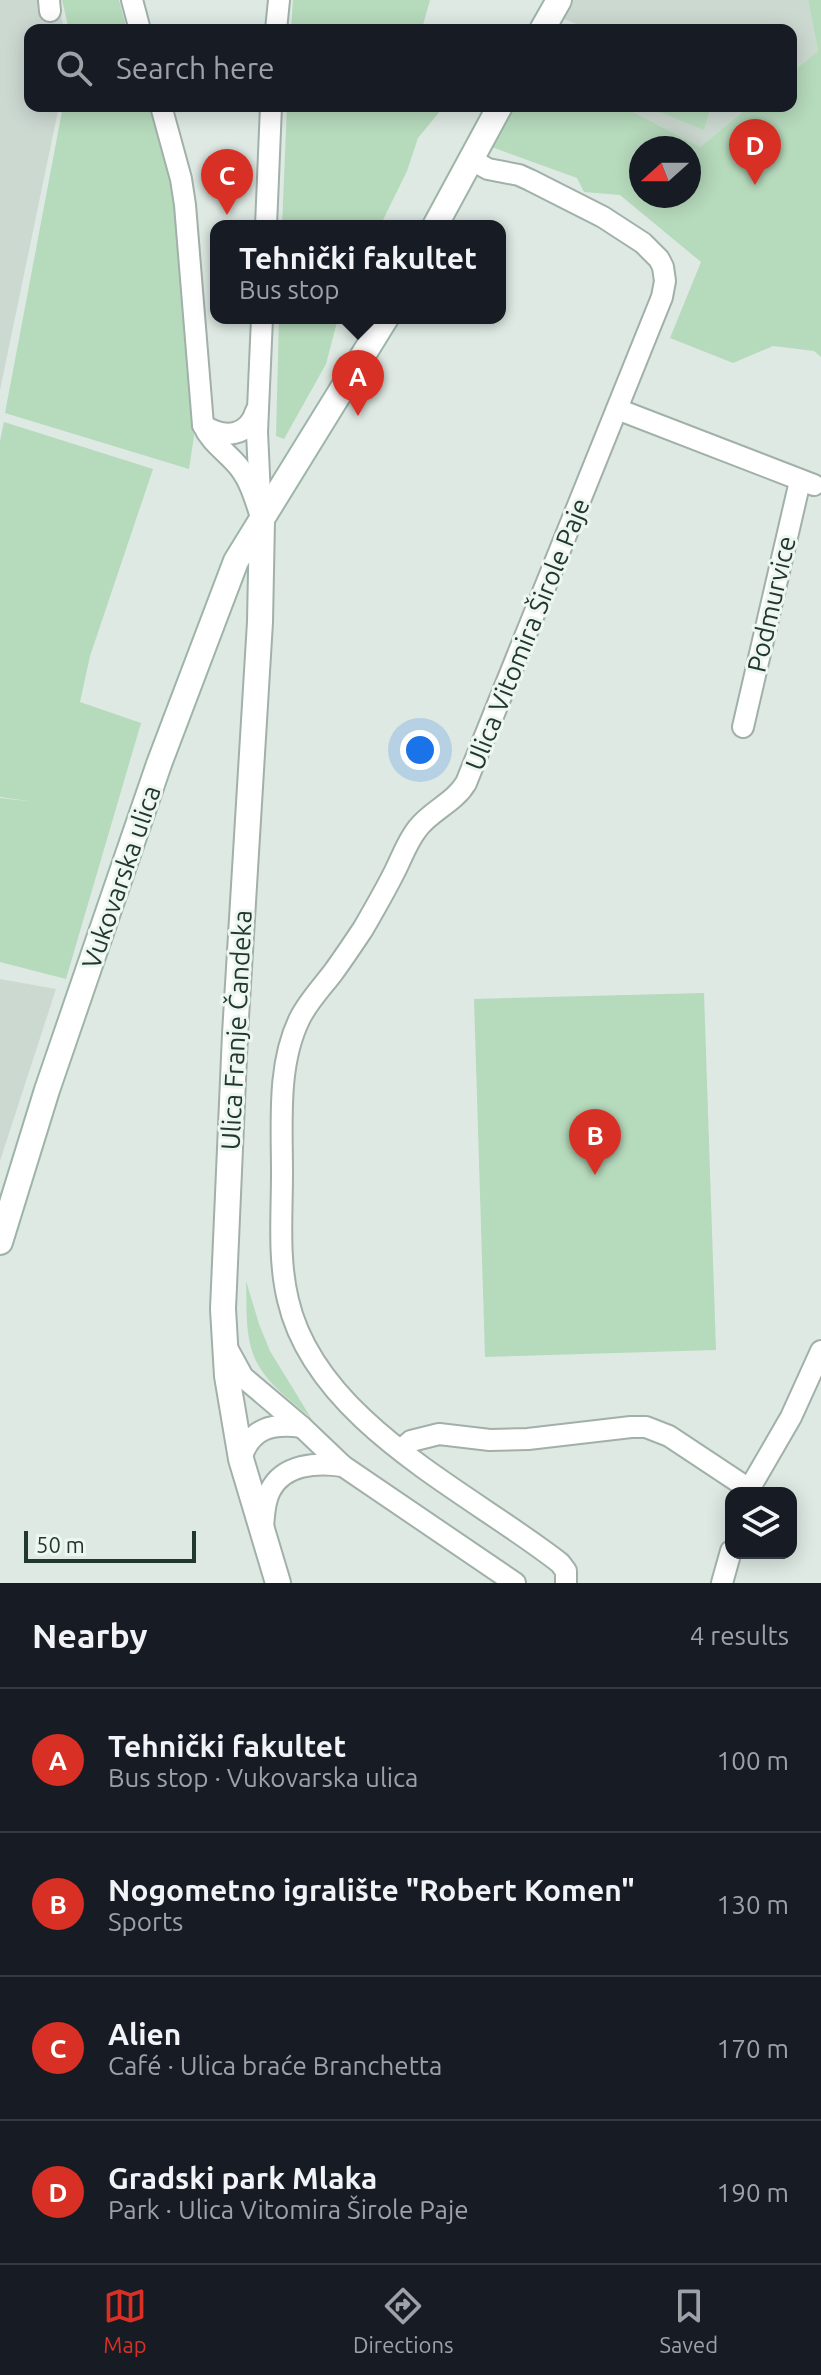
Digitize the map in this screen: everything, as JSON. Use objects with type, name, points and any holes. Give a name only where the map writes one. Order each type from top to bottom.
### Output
[{"type":"main road","points":[[545,24],[559,0]]},
{"type":"main road","points":[[438,220],[497,112]]},
{"type":"main road","name":"Vukovarska ulica","points":[[0,1242],[47,1090],[159,764],[236,561],[382,324]]},
{"type":"main road","name":"Ulica Franje Čandeka","points":[[262,520],[260,622],[224,1262],[224,1343],[241,1459],[278,1583]]},
{"type":"street","points":[[132,0],[138,24]]},
{"type":"street","points":[[264,0],[275,24]]},
{"type":"street","points":[[276,24],[279,0]]},
{"type":"street","points":[[163,112],[185,205],[203,425],[210,439],[243,472],[262,520]]},
{"type":"street","points":[[266,220],[271,112]]},
{"type":"street","name":"Ulica Vitomira Širole Paje","points":[[470,159],[488,169],[519,175],[603,217],[643,243],[659,259],[665,281],[662,297],[466,783],[459,794],[430,815],[415,831],[362,930],[301,1015],[293,1034],[285,1062],[282,1240],[288,1302],[296,1328],[318,1370],[351,1408],[421,1466],[500,1518],[560,1563],[566,1571],[566,1583]]},
{"type":"street","points":[[262,324],[257,445],[262,520]]},
{"type":"street","points":[[203,425],[217,432],[244,430],[252,422],[258,403]]},
{"type":"street","name":"Podmurvice","points":[[617,409],[807,483],[743,727]]},
{"type":"street","points":[[224,1343],[243,1377],[343,1466],[515,1583]]},
{"type":"street","points":[[750,1487],[791,1417],[821,1351]]},
{"type":"street","points":[[241,1459],[245,1444],[255,1434],[271,1428],[302,1427]]},
{"type":"street","points":[[401,1450],[411,1441],[439,1434],[490,1440],[528,1439],[646,1427],[669,1436],[742,1487]]},
{"type":"street","name":"Ulica Franje Čandeka","points":[[263,1536],[267,1497],[280,1478],[308,1465],[343,1466]]},
{"type":"street","points":[[722,1583],[729,1559]]},
{"type":"shaded area","points":[[0,0],[58,0],[63,24],[24,24],[24,112],[58,112],[0,390]]},
{"type":"shaded area","points":[[573,0],[808,0],[818,51],[797,68],[797,24],[576,24],[562,18]]},
{"type":"shaded area","points":[[633,112],[743,112],[701,146],[701,136],[679,136]]},
{"type":"shaded area","points":[[0,979],[56,989],[0,1161]]},
{"type":"green space","points":[[62,0],[119,0],[125,24],[68,24]]},
{"type":"green space","points":[[293,0],[430,0],[423,24],[291,24]]},
{"type":"green space","points":[[808,0],[821,0],[821,357],[814,351],[773,346],[733,363],[670,338],[701,262],[636,208],[701,208],[701,146],[743,112],[797,112],[797,68],[818,51]]},
{"type":"green space","points":[[62,112],[151,112],[172,179],[194,436],[189,469],[5,413]]},
{"type":"green space","points":[[287,112],[439,112],[418,138],[407,171],[383,220],[282,220]]},
{"type":"green space","points":[[509,112],[633,112],[679,136],[629,136],[629,202],[620,195],[584,192],[577,178],[489,146]]},
{"type":"green space","points":[[660,112],[709,112],[704,130]]},
{"type":"green space","points":[[279,324],[336,324],[326,364],[284,439],[276,436]]},
{"type":"green space","points":[[4,422],[153,469],[90,656],[80,702],[141,723],[66,979],[0,962],[0,798],[35,802],[0,797],[0,441]]},
{"type":"green space","points":[[704,993],[716,1350],[485,1357],[474,999]]},
{"type":"green space","points":[[246,1281],[270,1351],[311,1418],[277,1388],[256,1361],[248,1334]]},
{"type":"place","name":"Gradski park Mlaka","points":[[755,185]]},
{"type":"place","name":"Alien","points":[[227,215]]},
{"type":"place","name":"Tehnički fakultet","points":[[358,416]]},
{"type":"place","name":"Nogometno igralište \"Robert Komen\"","points":[[595,1175]]}]
